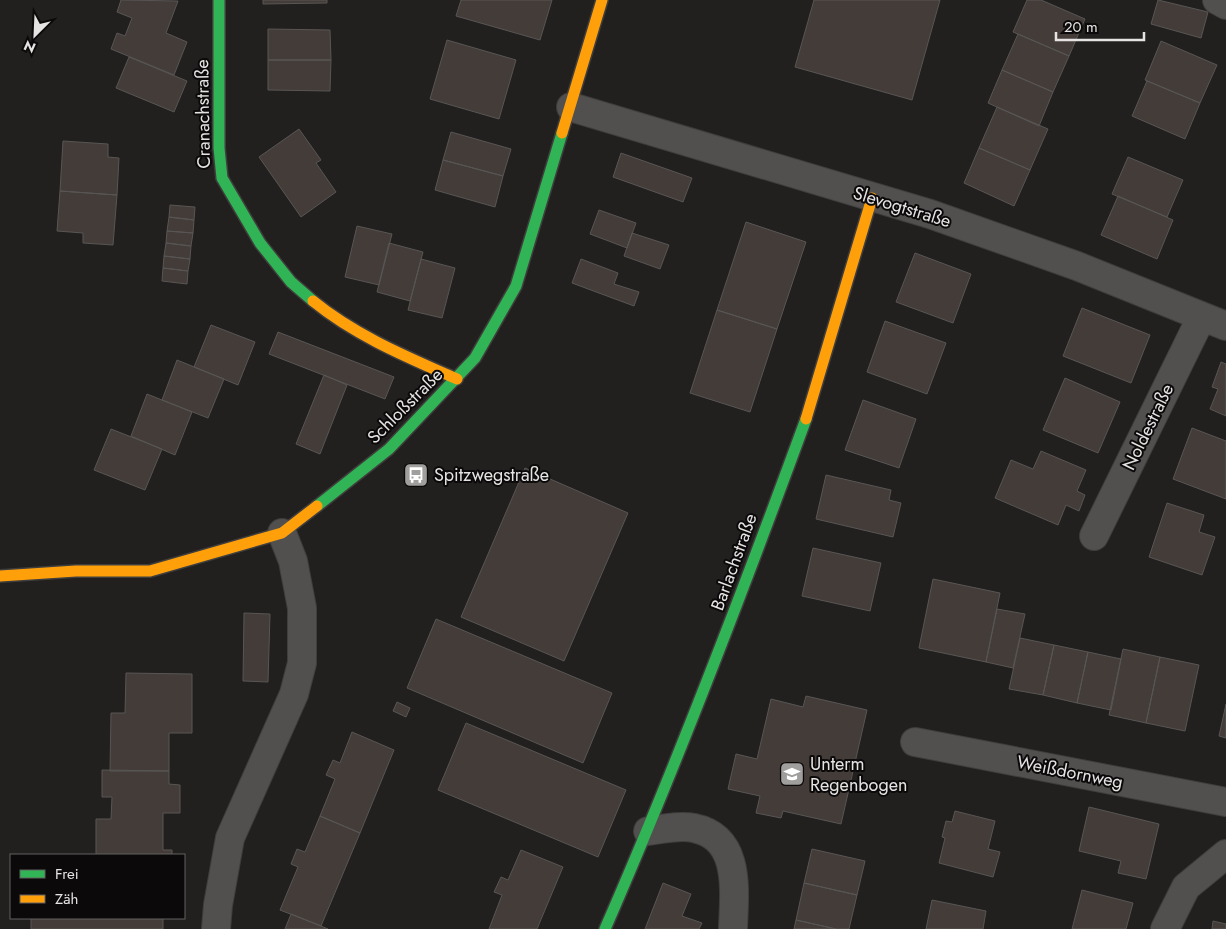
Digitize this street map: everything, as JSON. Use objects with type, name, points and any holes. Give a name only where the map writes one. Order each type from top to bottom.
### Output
[{"type":"street","name":"Cranachstraße","points":[[219,0],[219,148],[222,178],[260,243],[291,282],[340,322],[398,353],[457,379]]},
{"type":"street","name":"Schloßstraße","points":[[0,576],[150,571],[282,533],[389,450],[475,358],[516,286],[602,0]]},
{"type":"street","points":[[1216,0],[1226,5]]},
{"type":"street","name":"Slevogtstraße","points":[[571,107],[930,214],[1068,263],[1201,318],[1226,326]]},
{"type":"street","name":"Barlachstraße","points":[[604,929],[648,831],[739,601],[814,397],[872,198]]},
{"type":"street","name":"Noldestraße","points":[[1094,536],[1201,318]]},
{"type":"street","points":[[216,929],[218,905],[230,838],[294,694],[302,663],[302,608],[293,561],[282,533]]},
{"type":"street","name":"Weißdornweg","points":[[915,742],[1226,802]]},
{"type":"street","points":[[648,831],[694,828],[714,836],[730,854],[734,882],[733,929]]},
{"type":"street","points":[[1165,929],[1186,887],[1226,854]]},
{"type":"building","points":[[121,0],[178,1],[166,33],[187,42],[174,75],[111,49],[117,33],[125,36],[132,18],[117,12]]},
{"type":"building","points":[[263,0],[327,0],[327,3],[263,4]]},
{"type":"building","points":[[461,0],[552,0],[540,40],[456,16]]},
{"type":"building","points":[[814,0],[940,0],[912,100],[795,67]]},
{"type":"building","points":[[1027,0],[1041,0],[1085,19],[1069,56],[1013,32]]},
{"type":"building","points":[[1158,0],[1208,12],[1201,38],[1151,24]]},
{"type":"building","points":[[268,29],[330,30],[331,60],[268,60]]},
{"type":"building","points":[[1018,34],[1069,56],[1053,92],[1002,70]]},
{"type":"building","points":[[447,40],[516,60],[499,119],[430,99]]},
{"type":"building","points":[[1161,41],[1217,65],[1200,103],[1145,80]]},
{"type":"building","points":[[129,57],[187,81],[174,112],[116,88]]},
{"type":"building","points":[[268,60],[331,60],[330,91],[268,90]]},
{"type":"building","points":[[1002,70],[1053,92],[1039,126],[988,103]]},
{"type":"building","points":[[1147,81],[1200,103],[1185,139],[1132,116]]},
{"type":"building","points":[[997,107],[1048,129],[1030,170],[979,148]]},
{"type":"building","points":[[299,129],[321,160],[316,163],[336,192],[301,217],[259,157]]},
{"type":"building","points":[[451,132],[511,149],[503,176],[443,160]]},
{"type":"building","points":[[63,141],[108,144],[108,157],[119,158],[117,195],[60,191]]},
{"type":"building","points":[[979,148],[1030,170],[1014,206],[964,183]]},
{"type":"building","points":[[621,153],[692,178],[683,202],[613,177]]},
{"type":"building","points":[[1128,157],[1183,180],[1167,217],[1112,194]]},
{"type":"building","points":[[443,160],[503,176],[495,207],[435,190]]},
{"type":"building","points":[[60,191],[117,195],[113,245],[83,243],[83,233],[57,231]]},
{"type":"building","points":[[1118,196],[1173,220],[1157,259],[1101,235]]},
{"type":"building","points":[[170,205],[195,207],[194,220],[169,217]]},
{"type":"building","points":[[599,210],[636,223],[627,248],[590,234]]},
{"type":"building","points":[[169,217],[194,220],[193,233],[167,231]]},
{"type":"building","points":[[746,222],[806,242],[777,329],[717,310]]},
{"type":"building","points":[[357,226],[392,234],[379,285],[345,277]]},
{"type":"building","points":[[167,231],[193,233],[191,246],[166,243]]},
{"type":"building","points":[[632,233],[669,245],[660,269],[624,256]]},
{"type":"building","points":[[166,243],[191,246],[190,259],[164,256]]},
{"type":"building","points":[[389,243],[423,252],[410,301],[377,292]]},
{"type":"building","points":[[915,253],[971,274],[953,323],[896,302]]},
{"type":"building","points":[[164,256],[190,259],[188,271],[163,268]]},
{"type":"building","points":[[421,259],[455,268],[442,318],[408,310]]},
{"type":"building","points":[[581,259],[618,273],[614,284],[639,292],[634,306],[572,283]]},
{"type":"building","points":[[163,268],[188,271],[187,284],[162,281]]},
{"type":"building","points":[[1082,308],[1150,335],[1131,383],[1063,356]]},
{"type":"building","points":[[717,310],[777,329],[750,412],[690,393]]},
{"type":"building","points":[[885,321],[946,343],[927,394],[867,372]]},
{"type":"building","points":[[211,325],[255,342],[238,385],[194,367]]},
{"type":"building","points":[[278,332],[394,377],[385,399],[269,354]]},
{"type":"building","points":[[177,360],[224,379],[208,418],[162,400]]},
{"type":"building","points":[[1221,362],[1226,364],[1226,416],[1210,409],[1218,389],[1212,387]]},
{"type":"building","points":[[324,375],[347,385],[320,454],[296,444]]},
{"type":"building","points":[[1065,378],[1120,402],[1098,453],[1043,430]]},
{"type":"building","points":[[147,394],[192,412],[175,455],[131,436]]},
{"type":"building","points":[[863,400],[916,419],[899,468],[845,450]]},
{"type":"building","points":[[1192,428],[1226,441],[1226,499],[1173,479]]},
{"type":"building","points":[[111,429],[162,449],[145,490],[94,470]]},
{"type":"building","points":[[1041,451],[1086,470],[1077,491],[1085,495],[1079,511],[1066,505],[1058,525],[995,498],[1011,460],[1033,469]]},
{"type":"building","points":[[525,468],[628,513],[564,661],[461,617]]},
{"type":"building","points":[[826,475],[891,490],[889,500],[901,503],[893,537],[816,519]]},
{"type":"building","points":[[1167,503],[1204,515],[1199,532],[1215,537],[1202,575],[1149,557]]},
{"type":"building","points":[[813,548],[881,563],[870,611],[802,596]]},
{"type":"building","points":[[933,579],[1000,593],[986,662],[919,648]]},
{"type":"building","points":[[997,609],[1025,614],[1013,668],[986,662]]},
{"type":"building","points":[[244,613],[270,614],[268,682],[243,681]]},
{"type":"building","points":[[436,619],[612,693],[583,763],[407,688]]},
{"type":"building","points":[[1020,638],[1054,645],[1043,695],[1009,689]]},
{"type":"building","points":[[1054,645],[1088,652],[1077,703],[1043,695]]},
{"type":"building","points":[[1123,649],[1160,657],[1146,723],[1109,715]]},
{"type":"building","points":[[1088,652],[1121,659],[1111,710],[1077,703]]},
{"type":"building","points":[[1160,657],[1199,665],[1185,731],[1146,723]]},
{"type":"building","points":[[126,673],[192,674],[192,733],[169,733],[169,771],[110,771],[111,713],[125,713]]},
{"type":"building","name":"Unterm Regenbogen","points":[[806,696],[867,710],[841,824],[783,811],[781,818],[756,813],[760,796],[728,789],[736,754],[757,759],[771,699],[803,707]]},
{"type":"building","points":[[397,702],[410,708],[406,717],[393,711]]},
{"type":"building","points":[[1226,704],[1226,738],[1219,736]]},
{"type":"building","points":[[466,723],[626,790],[598,857],[438,790]]},
{"type":"building","points":[[352,732],[394,750],[360,833],[320,816],[335,779],[326,775],[333,760],[340,763]]},
{"type":"building","points":[[102,770],[169,771],[169,784],[180,785],[180,813],[163,813],[163,850],[172,850],[172,854],[96,854],[96,819],[111,819],[112,797],[102,797]]},
{"type":"building","points":[[1089,807],[1159,824],[1146,879],[1118,873],[1121,861],[1079,851]]},
{"type":"building","points":[[955,811],[995,821],[988,849],[1000,852],[993,877],[939,863],[945,838],[942,837],[946,821],[952,822]]},
{"type":"building","points":[[320,816],[360,833],[321,926],[280,910],[298,867],[291,864],[297,849],[305,852]]},
{"type":"building","points":[[812,849],[865,861],[857,895],[804,883]]},
{"type":"building","points":[[521,850],[563,867],[537,929],[489,929],[502,895],[494,892],[501,877],[508,880]]},
{"type":"building","points":[[663,883],[691,894],[682,916],[702,923],[699,929],[645,929]]},
{"type":"building","points":[[804,883],[857,895],[849,929],[836,929],[796,920]]},
{"type":"building","points":[[1082,890],[1133,903],[1126,929],[1072,929]]},
{"type":"building","points":[[932,900],[986,911],[983,929],[926,929]]},
{"type":"building","points":[[291,914],[321,926],[328,929],[285,929]]},
{"type":"building","points":[[31,919],[163,919],[163,929],[31,929]]},
{"type":"building","points":[[796,920],[836,929],[794,929]]},
{"type":"building","points":[[1213,921],[1226,924],[1226,929],[1212,929]]},
{"type":"traffic: fast","points":[[219,0],[219,148],[222,178],[260,243],[291,282],[313,301]]},
{"type":"traffic: fast","points":[[317,506],[389,449],[475,358],[516,286],[562,133]]},
{"type":"traffic: fast","points":[[605,929],[709,676],[806,419]]},
{"type":"traffic: slow","points":[[562,133],[602,0]]},
{"type":"traffic: slow","points":[[806,419],[872,198]]},
{"type":"traffic: slow","points":[[313,301],[364,335],[457,379]]},
{"type":"traffic: slow","points":[[0,576],[76,571],[150,571],[282,533],[317,506]]},
{"type":"place","name":"Spitzwegstraße","points":[[416,475]]},
{"type":"place","name":"Unterm Regenbogen","points":[[792,774]]}]
